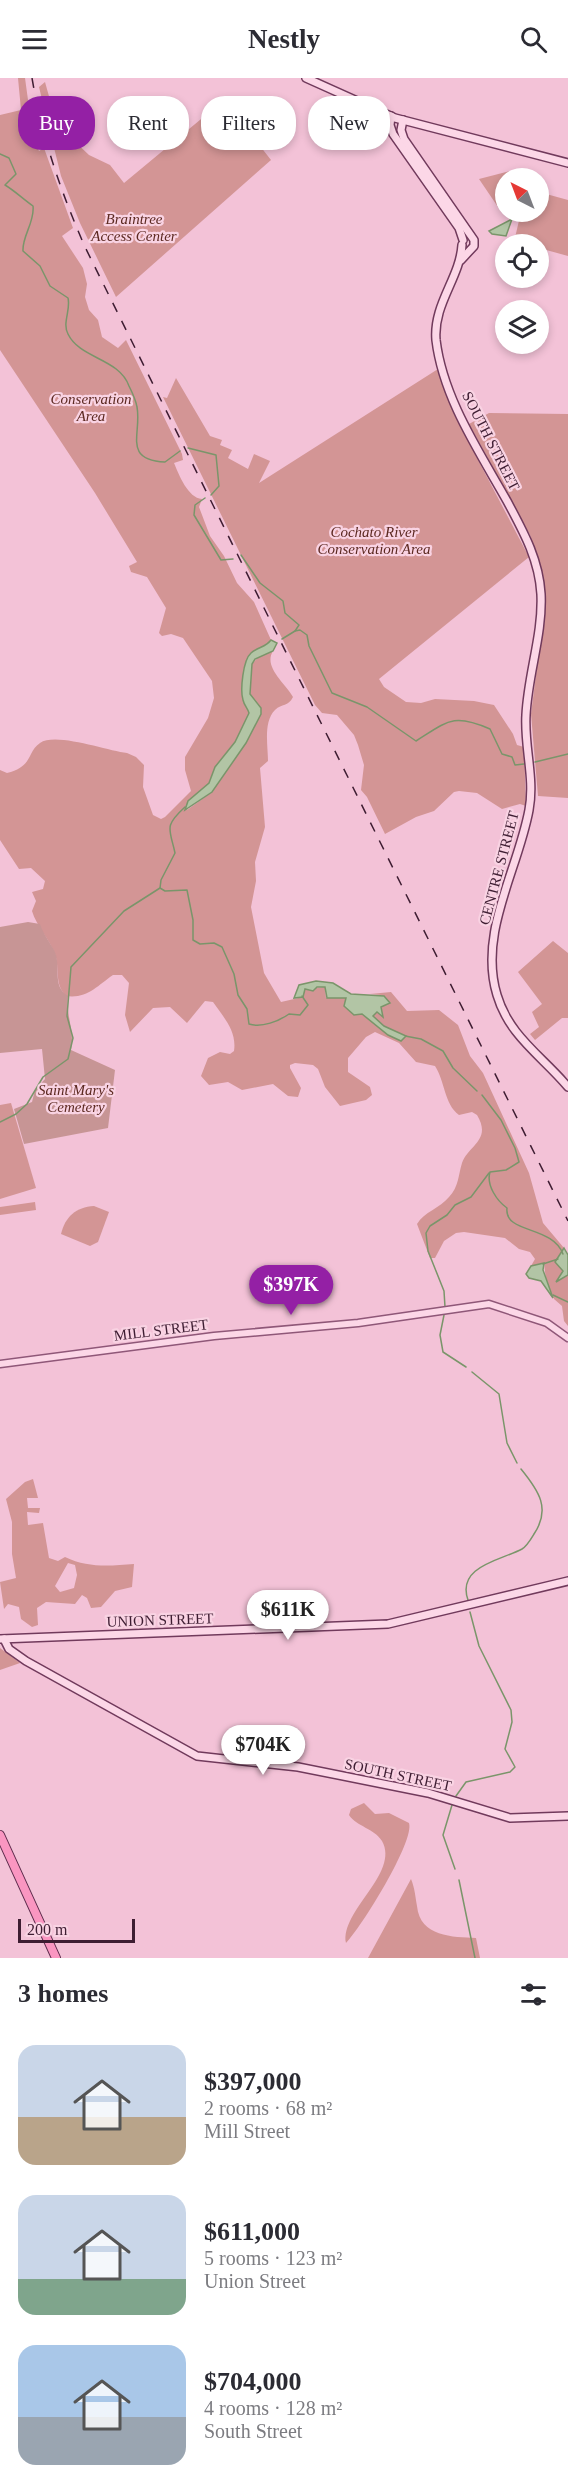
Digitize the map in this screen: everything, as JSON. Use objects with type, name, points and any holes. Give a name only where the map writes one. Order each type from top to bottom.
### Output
[{"type":"main road","points":[[306,78],[391,117],[568,163]]},
{"type":"main road","points":[[391,117],[390,125],[393,134],[459,228],[466,249],[472,248],[473,239],[404,139],[401,130],[403,120]]},
{"type":"main road","points":[[463,242],[468,236],[473,239]]},
{"type":"main road","name":"SOUTH STREET","points":[[463,242],[459,262],[436,321],[437,343],[442,366],[458,411],[526,537],[535,560]]},
{"type":"main road","name":"SOUTH STREET","points":[[459,262],[472,248]]},
{"type":"main road","name":"CENTRE STREET","points":[[535,560],[541,601],[525,718],[530,800],[494,934],[492,967],[497,995],[509,1024],[524,1043],[568,1087]]},
{"type":"main road","name":"UNION STREET","points":[[2,1639],[388,1624],[568,1581]]},
{"type":"main road","name":"SOUTH STREET","points":[[2,1639],[11,1651],[32,1664],[197,1756],[298,1767],[428,1793],[510,1818],[568,1816]]},
{"type":"main road","points":[[0,1835],[56,1958]]},
{"type":"street","name":"MILL STREET","points":[[0,1364],[204,1337],[358,1323],[489,1304],[547,1323],[568,1338]]},
{"type":"green space","points":[[18,78],[25,78],[27,96],[20,96]]},
{"type":"green space","name":"Braintree Access Center","points":[[45,82],[49,96],[41,96],[39,87]]},
{"type":"green space","name":"Conservation Area","points":[[18,111],[18,150],[45,150],[73,228],[62,236],[83,268],[87,284],[85,297],[89,310],[98,320],[102,337],[118,348],[126,340],[182,454],[183,460],[174,463],[179,474],[192,495],[202,499],[199,507],[210,536],[224,556],[237,583],[254,602],[271,640],[256,650],[248,659],[242,694],[244,704],[250,713],[235,742],[215,767],[209,783],[195,795],[187,810],[212,792],[246,743],[261,714],[250,694],[252,664],[260,655],[273,651],[271,663],[273,669],[293,697],[271,715],[267,734],[268,761],[260,768],[265,827],[255,862],[256,881],[251,907],[264,973],[281,1002],[303,997],[305,989],[325,987],[326,998],[346,997],[344,1006],[354,1015],[362,1014],[388,1035],[405,1036],[384,1026],[373,1016],[377,1012],[381,1016],[381,1007],[386,1003],[381,995],[370,994],[391,992],[407,1011],[439,1010],[458,1025],[470,1056],[483,1073],[529,1173],[543,1223],[564,1248],[557,1259],[563,1271],[557,1281],[568,1275],[568,1326],[564,1321],[562,1306],[554,1299],[546,1280],[544,1263],[531,1266],[535,1259],[530,1252],[519,1249],[505,1238],[464,1232],[456,1233],[444,1241],[435,1258],[430,1258],[417,1224],[452,1193],[462,1163],[478,1142],[482,1131],[477,1115],[472,1112],[459,1115],[450,1105],[435,1066],[416,1062],[399,1043],[375,1032],[366,1037],[348,1058],[348,1072],[370,1087],[372,1095],[366,1100],[340,1106],[325,1087],[318,1069],[313,1065],[295,1063],[290,1065],[290,1068],[301,1088],[298,1097],[288,1096],[273,1084],[242,1090],[228,1082],[209,1085],[201,1076],[208,1058],[220,1052],[230,1054],[234,1051],[232,1031],[213,1002],[205,1001],[187,1023],[170,1007],[153,1008],[130,1032],[125,1015],[129,983],[122,975],[113,975],[80,996],[66,996],[62,991],[55,954],[32,911],[36,901],[32,892],[43,889],[45,881],[31,868],[19,869],[0,840],[0,770],[7,773],[22,767],[36,747],[48,740],[69,741],[127,753],[136,757],[144,765],[143,787],[153,815],[161,819],[191,791],[185,770],[185,757],[208,718],[214,698],[212,681],[183,638],[171,634],[162,636],[159,633],[166,608],[147,577],[131,572],[129,566],[137,562],[95,493],[0,350],[0,115]]},
{"type":"green space","name":"Braintree Access Center","points":[[201,119],[201,150],[263,150],[271,160],[116,297],[80,223],[61,176],[55,150],[84,150],[110,165],[124,183],[164,150],[189,150],[189,129]]},
{"type":"green space","points":[[495,175],[495,203],[479,179]]},
{"type":"green space","points":[[549,195],[568,200],[568,256],[549,251],[549,234],[516,234],[519,222],[549,222]]},
{"type":"green space","name":"Cochato River Conservation Area","points":[[438,369],[455,416],[529,557],[379,679],[384,687],[406,702],[421,703],[435,699],[474,701],[494,705],[513,734],[517,745],[524,747],[526,806],[520,804],[502,809],[477,793],[459,791],[454,792],[434,811],[416,817],[385,834],[367,797],[361,790],[364,765],[354,735],[337,715],[322,713],[315,705],[163,397],[167,398],[176,378],[210,436],[222,440],[220,445],[232,450],[228,458],[248,469],[254,454],[270,461],[259,483]]},
{"type":"green space","points":[[489,413],[568,414],[568,798],[538,796],[531,714],[545,604],[543,577],[530,535],[469,424]]},
{"type":"green space","name":"Saint Mary's Cemetery","points":[[28,922],[40,924],[54,950],[58,981],[63,992],[68,996],[71,1050],[115,1070],[108,1128],[24,1144],[14,1109],[32,1102],[35,1090],[45,1079],[42,1049],[0,1053],[0,927]]},
{"type":"green space","points":[[553,941],[568,953],[568,1018],[562,1018],[535,1040],[530,1034],[539,1027],[532,1012],[542,1004],[518,972]]},
{"type":"green space","points":[[11,1103],[36,1188],[0,1199],[0,1105]]},
{"type":"green space","points":[[35,1202],[36,1210],[0,1215],[0,1207]]},
{"type":"green space","points":[[94,1206],[109,1212],[98,1242],[90,1246],[61,1234],[72,1214],[82,1208]]},
{"type":"green space","points":[[33,1479],[38,1498],[27,1498],[28,1508],[40,1508],[39,1513],[27,1512],[28,1525],[43,1523],[49,1558],[58,1561],[65,1557],[82,1563],[99,1565],[134,1564],[132,1587],[115,1591],[101,1607],[91,1608],[87,1598],[82,1595],[75,1604],[46,1602],[37,1608],[38,1625],[32,1627],[21,1619],[19,1607],[8,1604],[4,1609],[0,1582],[16,1578],[12,1554],[12,1522],[6,1499],[25,1482]],"holes":[[[68,1563],[75,1565],[77,1575],[74,1588],[60,1592],[55,1586]]]},
{"type":"green space","points":[[0,1648],[20,1663],[0,1670]]},
{"type":"green space","points":[[364,1803],[375,1814],[389,1813],[409,1823],[409,1833],[396,1865],[363,1920],[346,1943],[347,1931],[352,1918],[377,1879],[383,1866],[385,1853],[379,1837],[349,1815],[351,1809]]},
{"type":"green space","points":[[411,1879],[419,1916],[424,1924],[448,1936],[476,1938],[480,1958],[368,1958]]},
{"type":"shaded area","points":[[511,222],[507,234],[492,234],[489,231]]},
{"type":"shaded area","points":[[271,640],[277,643],[273,651],[255,659],[252,664],[250,694],[261,708],[261,714],[246,743],[212,792],[185,810],[188,801],[209,783],[215,767],[235,742],[249,713],[242,695],[246,662],[251,653]]},
{"type":"shaded area","points":[[316,981],[333,983],[351,994],[384,996],[390,1003],[381,1007],[383,1017],[377,1012],[373,1016],[384,1026],[406,1036],[401,1041],[388,1035],[362,1014],[354,1015],[344,1006],[346,998],[327,998],[325,987],[317,987],[313,991],[305,989],[303,997],[294,998],[299,985]]},
{"type":"shaded area","points":[[564,1248],[568,1255],[568,1275],[556,1282],[563,1271],[555,1262]]},
{"type":"shaded area","points":[[544,1263],[543,1270],[553,1298],[541,1281],[529,1278],[526,1274],[531,1266]]},
{"type":"waterway","points":[[0,154],[9,158],[16,174],[5,185],[33,206],[23,251],[40,266],[50,286],[68,298],[66,321],[68,334],[81,349],[108,364],[124,377],[137,407],[137,444],[143,456],[165,462],[180,451]]},
{"type":"waterway","points":[[188,448],[216,455],[219,486],[211,495]]},
{"type":"waterway","points":[[205,498],[195,505],[194,515],[221,560],[233,559]]},
{"type":"waterway","points":[[241,555],[260,583],[283,601],[285,613],[299,625],[295,631],[282,639]]},
{"type":"waterway","points":[[295,631],[300,630],[307,635],[309,646],[332,693],[367,707],[416,741],[436,728],[451,722],[459,720],[478,724],[490,729],[502,754],[512,757],[515,765],[524,764]]},
{"type":"waterway","points":[[535,762],[568,754]]},
{"type":"waterway","points":[[185,807],[171,824],[170,833],[175,853],[161,880],[160,888],[165,891],[187,890],[193,920],[193,940],[200,944],[214,943],[222,947],[234,974],[238,995],[247,1009],[249,1024],[265,1024],[289,1014],[300,1015],[308,1005],[302,996]]},
{"type":"waterway","points":[[0,1122],[16,1114],[27,1104],[43,1077],[68,1059],[73,1038],[67,1016],[71,967],[124,911],[160,888]]},
{"type":"waterway","points":[[405,1036],[421,1039],[443,1051],[453,1068],[477,1091]]},
{"type":"waterway","points":[[482,1095],[501,1120],[515,1148],[519,1162],[506,1170],[490,1172],[493,1192],[507,1208],[508,1216],[513,1222],[549,1238],[563,1254]]},
{"type":"waterway","points":[[445,1307],[444,1291],[428,1251],[426,1233],[430,1226],[447,1215],[455,1205],[471,1197],[489,1173]]},
{"type":"waterway","points":[[543,1264],[558,1259]]},
{"type":"waterway","points":[[553,1295],[568,1302]]},
{"type":"waterway","points":[[444,1315],[440,1335],[443,1352],[466,1367]]},
{"type":"waterway","points":[[472,1372],[499,1394],[507,1443],[517,1463]]},
{"type":"waterway","points":[[468,1600],[466,1588],[475,1572],[493,1561],[524,1548],[539,1525],[542,1516],[541,1500],[521,1469]]},
{"type":"waterway","points":[[456,1796],[466,1782],[510,1772],[515,1767],[505,1749],[512,1722],[511,1710],[479,1646],[470,1612]]},
{"type":"waterway","points":[[452,1805],[443,1835],[455,1869]]},
{"type":"waterway","points":[[459,1880],[475,1958]]},
{"type":"railway","points":[[32,78],[53,164],[85,247],[568,1221]]}]
